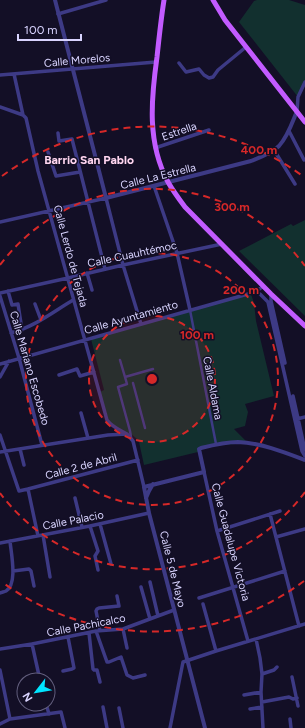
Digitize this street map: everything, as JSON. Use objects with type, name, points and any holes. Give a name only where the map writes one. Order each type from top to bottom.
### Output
[{"type":"main road","points":[[164,0],[151,111],[153,135],[156,148],[168,182],[185,207],[271,294],[305,326]]},
{"type":"main road","points":[[213,0],[225,20],[305,122]]},
{"type":"street","points":[[55,0],[123,265],[142,324]]},
{"type":"street","points":[[58,14],[106,0]]},
{"type":"street","points":[[179,62],[186,72],[199,69],[209,78],[213,77],[218,70],[246,47]]},
{"type":"street","name":"Calle Morelos","points":[[0,75],[156,62]]},
{"type":"street","name":"Calle Lerdo de Tejada","points":[[14,74],[23,115],[26,118],[38,171],[73,300],[108,420],[113,427],[127,434]]},
{"type":"street","points":[[297,111],[298,97],[305,82]]},
{"type":"street","points":[[0,107],[23,115]]},
{"type":"street","name":"Calle La Estrella","points":[[0,222],[88,203],[251,161],[263,156],[279,146],[289,131],[297,111]]},
{"type":"street","name":"Estrella","points":[[156,148],[209,130]]},
{"type":"street","points":[[289,131],[304,160]]},
{"type":"street","points":[[58,133],[59,141],[72,139],[105,269]]},
{"type":"street","points":[[274,150],[295,184]]},
{"type":"street","points":[[48,152],[56,176],[80,172]]},
{"type":"street","points":[[154,186],[177,253],[190,310]]},
{"type":"street","name":"Calle Cuauhtémoc","points":[[0,294],[87,273],[222,244]]},
{"type":"street","points":[[87,273],[92,290]]},
{"type":"street","points":[[76,276],[79,290]]},
{"type":"street","points":[[255,292],[262,287],[262,284]]},
{"type":"street","points":[[8,291],[12,305],[18,304],[22,330]]},
{"type":"street","points":[[255,292],[260,294],[268,302],[305,450]]},
{"type":"street","name":"Calle Ayuntamiento","points":[[0,364],[255,292]]},
{"type":"street","name":"Calle Mariano Escobedo","points":[[0,294],[42,445]]},
{"type":"street","points":[[271,294],[272,308],[297,419],[302,451],[305,455]]},
{"type":"street","points":[[11,333],[22,330],[41,320],[73,300]]},
{"type":"street","points":[[35,304],[41,320]]},
{"type":"street","name":"Calle Aldama","points":[[190,310],[216,445]]},
{"type":"street","points":[[120,360],[127,384]]},
{"type":"street","points":[[0,378],[9,361]]},
{"type":"street","points":[[58,375],[77,369],[80,376],[94,372]]},
{"type":"street","points":[[125,377],[153,369]]},
{"type":"street","points":[[131,438],[118,387],[134,382],[145,428]]},
{"type":"street","points":[[81,413],[88,438]]},
{"type":"street","points":[[297,419],[305,417]]},
{"type":"street","points":[[300,430],[305,427]]},
{"type":"street","points":[[0,452],[108,435],[127,434]]},
{"type":"street","name":"Calle 5 de Mayo","points":[[127,434],[133,441],[138,460],[149,513],[204,728]]},
{"type":"street","points":[[0,435],[19,491],[28,489],[38,536]]},
{"type":"street","points":[[216,445],[238,442],[278,450],[305,460]]},
{"type":"street","name":"Calle Guadalupe Victoria","points":[[216,445],[201,448],[199,451],[217,531],[248,641]]},
{"type":"street","points":[[20,449],[24,465]]},
{"type":"street","name":"Calle 2 de Abril","points":[[28,489],[138,460]]},
{"type":"street","points":[[144,487],[204,472]]},
{"type":"street","points":[[146,498],[153,484]]},
{"type":"street","points":[[75,498],[82,527]]},
{"type":"street","points":[[217,531],[280,511]]},
{"type":"street","name":"Calle Palacio","points":[[0,543],[149,513]]},
{"type":"street","points":[[270,514],[299,626]]},
{"type":"street","points":[[100,524],[111,564]]},
{"type":"street","points":[[90,526],[98,551],[95,556],[98,570]]},
{"type":"street","points":[[276,537],[305,529]]},
{"type":"street","points":[[43,535],[50,577]]},
{"type":"street","points":[[0,593],[6,591],[11,585],[13,578],[10,541]]},
{"type":"street","points":[[13,571],[29,569],[31,571],[34,586]]},
{"type":"street","points":[[199,598],[285,571]]},
{"type":"street","points":[[150,582],[158,616]]},
{"type":"street","points":[[141,587],[150,619]]},
{"type":"street","points":[[100,631],[96,611],[99,608],[119,606],[117,596]]},
{"type":"street","points":[[202,604],[216,651]]},
{"type":"street","name":"Calle Pachicalco","points":[[0,649],[96,631],[123,629],[174,610]]},
{"type":"street","points":[[170,728],[183,662],[305,624]]},
{"type":"street","points":[[123,629],[127,648]]},
{"type":"street","points":[[96,631],[107,662],[121,658],[127,675],[133,678],[145,676]]},
{"type":"street","points":[[89,633],[93,669],[97,669],[100,682]]},
{"type":"street","points":[[63,671],[72,670],[74,668],[68,637]]},
{"type":"street","points":[[256,639],[262,674],[261,692],[263,728]]},
{"type":"street","points":[[32,644],[38,672]]},
{"type":"street","points":[[262,674],[274,670],[277,667]]},
{"type":"street","points":[[0,670],[10,719]]},
{"type":"street","points":[[292,677],[298,706]]},
{"type":"street","points":[[244,695],[261,692]]},
{"type":"street","points":[[262,702],[289,697],[293,699],[297,698]]},
{"type":"street","points":[[103,707],[108,728]]},
{"type":"street","points":[[119,708],[123,728]]},
{"type":"street","points":[[250,709],[262,708]]},
{"type":"street","points":[[1,725],[10,719],[61,712],[65,728]]},
{"type":"street","points":[[290,719],[291,728]]},
{"type":"green space","points":[[289,0],[305,5],[305,85],[298,97],[239,22],[254,1]]},
{"type":"green space","points":[[305,220],[305,316],[239,251],[291,224],[293,226]]},
{"type":"green space","points":[[251,294],[274,396],[245,404],[248,412],[245,426],[234,429],[248,443],[199,447],[198,452],[144,465],[137,439],[131,434],[123,432],[109,421],[100,392],[104,390],[91,339]]},
{"type":"district","name":"Barrio San Pablo","points":[[89,160]]}]
